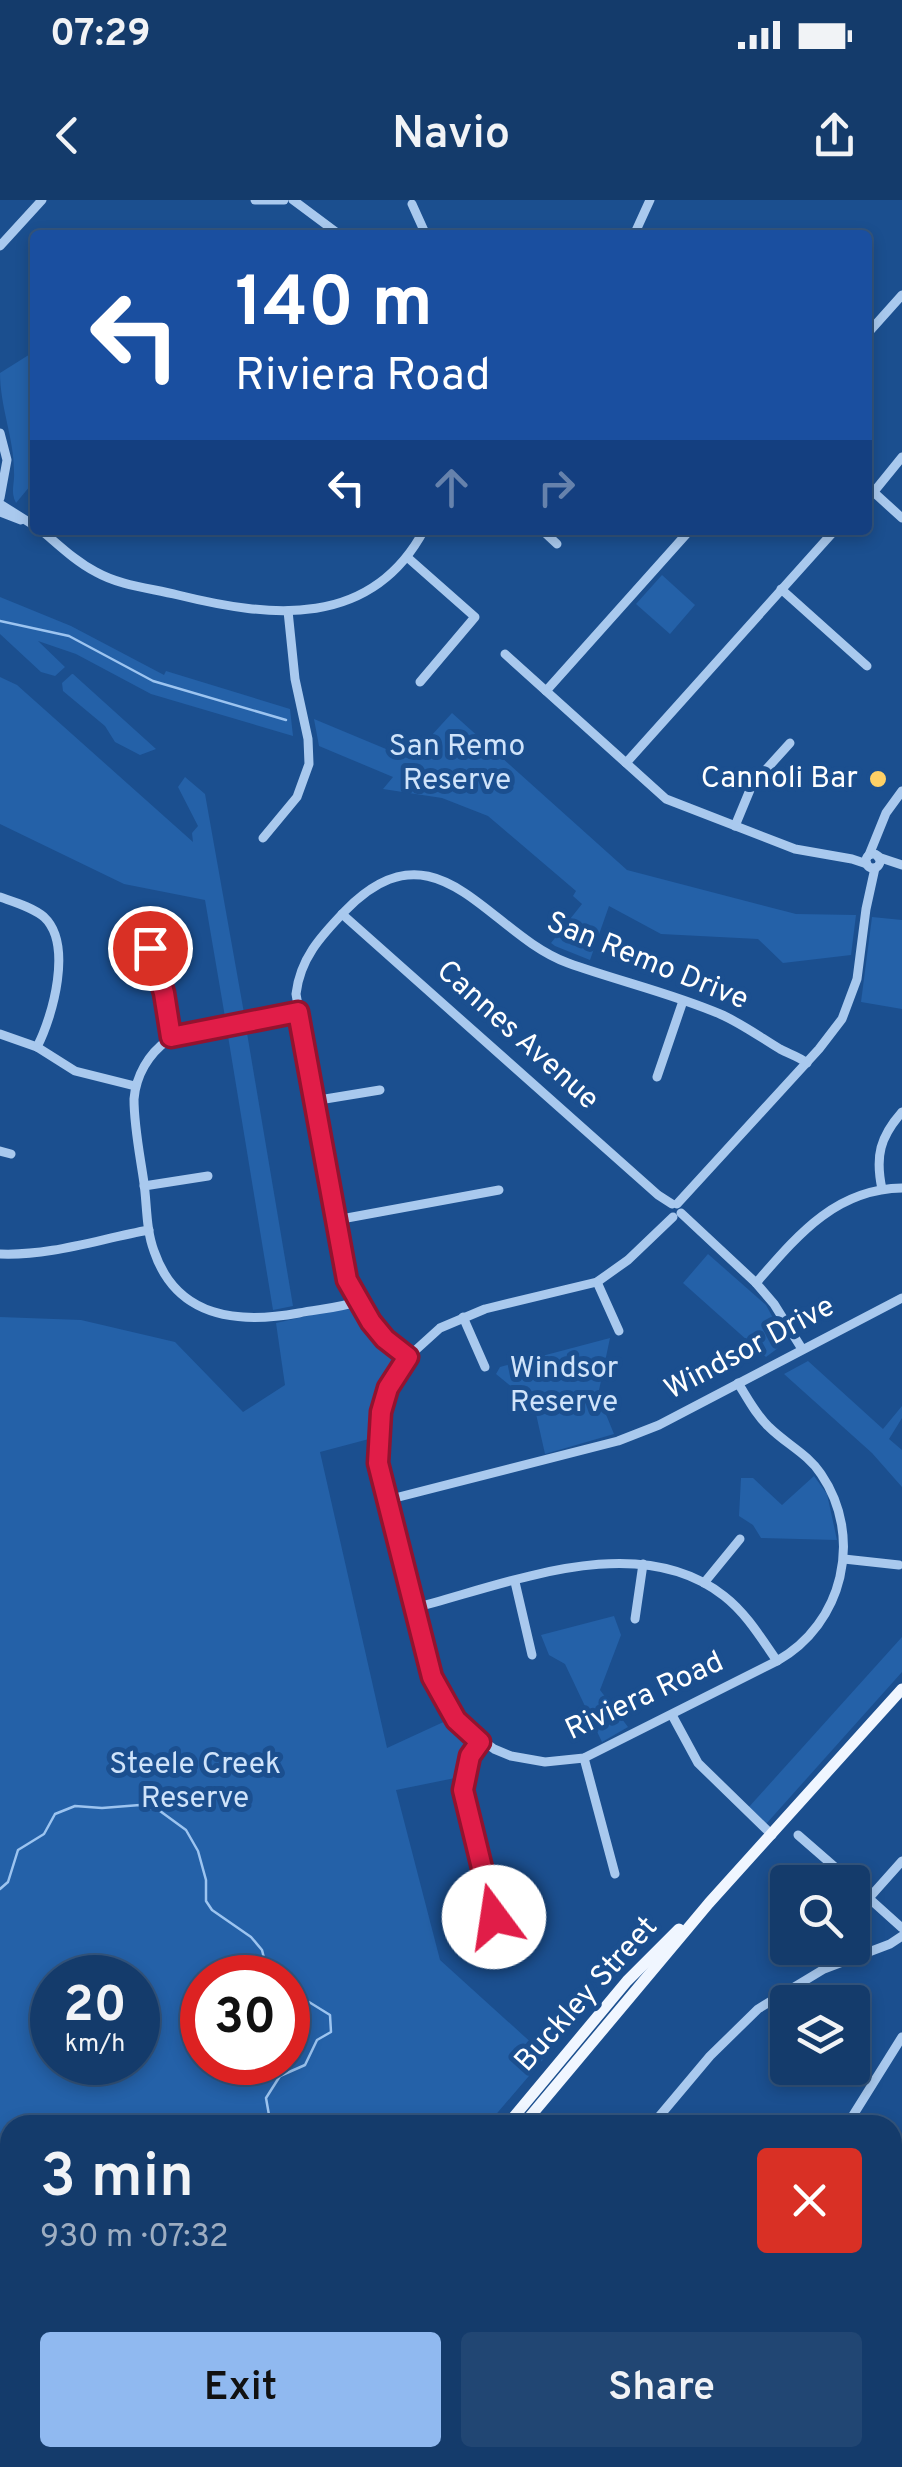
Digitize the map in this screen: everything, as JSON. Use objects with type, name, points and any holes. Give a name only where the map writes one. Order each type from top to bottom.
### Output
[{"type":"main road","name":"Buckley Street","points":[[531,2115],[709,1903],[902,1689]]},
{"type":"main road","name":"Buckley Street","points":[[515,2115],[626,1981],[709,1903]]},
{"type":"street","points":[[0,246],[42,200]]},
{"type":"street","points":[[255,200],[284,200]]},
{"type":"street","points":[[293,200],[333,230]]},
{"type":"street","points":[[636,230],[650,200]]},
{"type":"street","points":[[412,204],[424,230]]},
{"type":"street","points":[[872,329],[902,295]]},
{"type":"street","points":[[0,434],[6,454],[0,501],[30,522]]},
{"type":"street","points":[[872,489],[902,457]]},
{"type":"street","points":[[872,494],[902,518]]},
{"type":"street","points":[[0,512],[30,524]]},
{"type":"street","points":[[46,535],[84,565],[120,583],[246,610],[288,611],[315,610],[353,598],[378,584],[407,556],[421,535]]},
{"type":"street","points":[[547,535],[557,544]]},
{"type":"street","points":[[546,691],[686,535]]},
{"type":"street","points":[[626,763],[830,535]]},
{"type":"street","points":[[407,556],[475,618],[420,682]]},
{"type":"street","points":[[781,589],[867,666]]},
{"type":"street","points":[[263,838],[297,797],[307,778],[309,762],[308,739],[294,679],[288,611]]},
{"type":"street","points":[[505,654],[666,799],[795,849],[897,864]]},
{"type":"street","points":[[734,826],[746,793],[790,742]]},
{"type":"street","name":"Riviera Road","points":[[738,1383],[756,1413],[810,1460],[840,1514],[844,1558],[839,1584],[814,1631],[796,1650],[777,1661],[584,1758],[564,1762],[529,1760],[480,1742],[456,1720],[438,1693],[414,1608],[378,1463],[381,1412],[388,1388],[408,1357],[440,1328],[463,1317],[598,1282],[628,1260],[804,1065],[838,1025],[854,990],[876,840],[886,813],[902,791]]},
{"type":"street","name":"San Remo Drive","points":[[408,1357],[385,1339],[357,1298],[344,1268],[298,1012],[298,974],[305,957],[370,889],[408,876],[452,883],[546,954],[739,1023],[804,1065]]},
{"type":"street","points":[[0,897],[41,914],[56,937],[53,1014],[38,1046]]},
{"type":"street","name":"Cannes Avenue","points":[[342,914],[756,1283],[802,1348]]},
{"type":"street","points":[[150,948],[164,993],[171,1037]]},
{"type":"street","points":[[656,1078],[683,1001]]},
{"type":"street","points":[[298,1012],[171,1037],[153,1052],[135,1086],[134,1112],[149,1230],[165,1275],[200,1308],[242,1320],[266,1319],[357,1298]]},
{"type":"street","points":[[0,1034],[38,1046],[75,1071],[135,1086]]},
{"type":"street","points":[[313,1101],[380,1090]]},
{"type":"street","points":[[882,1188],[877,1165],[880,1146],[885,1132],[902,1112]]},
{"type":"street","points":[[0,1152],[12,1154]]},
{"type":"street","points":[[144,1186],[208,1176]]},
{"type":"street","points":[[756,1283],[812,1222],[831,1208],[882,1188],[902,1188]]},
{"type":"street","points":[[336,1220],[499,1190]]},
{"type":"street","points":[[0,1254],[48,1254],[77,1244],[149,1230]]},
{"type":"street","points":[[598,1282],[619,1331]]},
{"type":"street","name":"Windsor Drive","points":[[387,1500],[618,1441],[660,1426],[902,1298]]},
{"type":"street","points":[[463,1317],[485,1367]]},
{"type":"street","points":[[704,1583],[740,1540]]},
{"type":"street","points":[[844,1558],[898,1565]]},
{"type":"street","points":[[414,1608],[591,1564],[643,1564],[704,1583],[743,1615],[777,1661]]},
{"type":"street","points":[[636,1619],[643,1564]]},
{"type":"street","points":[[515,1582],[532,1656]]},
{"type":"street","points":[[672,1715],[698,1762],[772,1835]]},
{"type":"street","points":[[480,1742],[470,1756],[463,1790],[494,1917],[501,1930],[524,1951]]},
{"type":"street","points":[[584,1758],[616,1874]]},
{"type":"street","points":[[798,1835],[832,1865]]},
{"type":"street","points":[[870,1897],[902,1861]]},
{"type":"street","points":[[870,1899],[902,1928]]},
{"type":"street","points":[[660,2115],[710,2056],[758,2009],[824,1970],[902,1936]]},
{"type":"street","points":[[854,2115],[902,2037]]},
{"type":"green space","points":[[30,354],[30,486],[16,503],[13,459],[0,373]]},
{"type":"green space","points":[[662,575],[695,605],[670,634],[636,604]]},
{"type":"green space","points":[[0,597],[71,626],[164,675],[166,671],[290,709],[293,736],[151,694],[76,654],[38,641],[65,667],[55,676],[41,672],[0,634]]},
{"type":"green space","points":[[72,674],[156,749],[140,755],[115,742],[105,726],[63,691],[62,683]]},
{"type":"green space","points":[[0,677],[17,685],[193,842],[192,833],[198,826],[178,787],[185,777],[205,794],[244,1013],[225,1017],[205,900],[124,884],[0,824]]},
{"type":"green space","name":"San Remo Reserve","points":[[452,713],[627,870],[796,914],[856,915],[851,955],[783,963],[758,939],[661,934],[609,906],[590,960],[555,946],[551,943],[582,904],[573,896],[576,891],[488,816],[442,798],[383,789],[393,777],[319,746],[314,719],[410,759]]},
{"type":"green space","points":[[872,917],[902,920],[902,1009],[861,1002]]},
{"type":"green space","points":[[247,1033],[293,1306],[273,1310],[228,1036]]},
{"type":"green space","points":[[708,1254],[766,1305],[786,1342],[766,1357],[683,1283]]},
{"type":"green space","name":"Steele Creek Reserve","points":[[355,1305],[381,1340],[401,1357],[382,1392],[369,1439],[320,1452],[387,1748],[450,1719],[473,1740],[460,1777],[396,1790],[440,1960],[546,2056],[496,2115],[0,2115],[0,1317],[81,1320],[175,1342],[243,1412],[285,1385],[276,1323]]},
{"type":"green space","name":"Windsor Reserve","points":[[610,1338],[598,1395],[614,1434],[545,1454],[534,1405],[496,1374],[500,1367]]},
{"type":"green space","points":[[808,1361],[883,1429],[902,1406],[902,1418],[889,1439],[902,1450],[902,1487],[872,1453],[784,1374]]},
{"type":"green space","points":[[814,1476],[827,1494],[837,1540],[761,1538],[753,1525],[739,1516],[741,1478],[753,1478],[782,1505]]},
{"type":"green space","points":[[614,1616],[621,1635],[600,1690],[628,1727],[602,1742],[565,1664],[549,1655],[541,1635]]},
{"type":"green space","points":[[902,1637],[902,1672],[766,1824],[748,1808]]},
{"type":"waterway","points":[[0,621],[69,636],[153,681],[286,720]]},
{"type":"waterway","points":[[0,1889],[8,1882],[18,1850],[44,1834],[55,1814],[75,1806],[140,1805],[160,1811],[186,1830],[198,1851],[206,1880],[206,1901],[212,1910],[251,1937],[263,1955]]},
{"type":"waterway","points":[[310,2003],[330,2015],[331,2032],[317,2040],[310,2055]]},
{"type":"waterway","points":[[269,2115],[266,2098],[274,2085]]},
{"type":"place","name":"Cannoli Bar","points":[[878,779]]},
{"type":"route","points":[[150,948],[164,993],[171,1037],[298,1012],[347,1280],[371,1322],[408,1357],[388,1388],[381,1412],[378,1463],[432,1677],[456,1720],[480,1742],[470,1756],[463,1790],[494,1917]]}]
